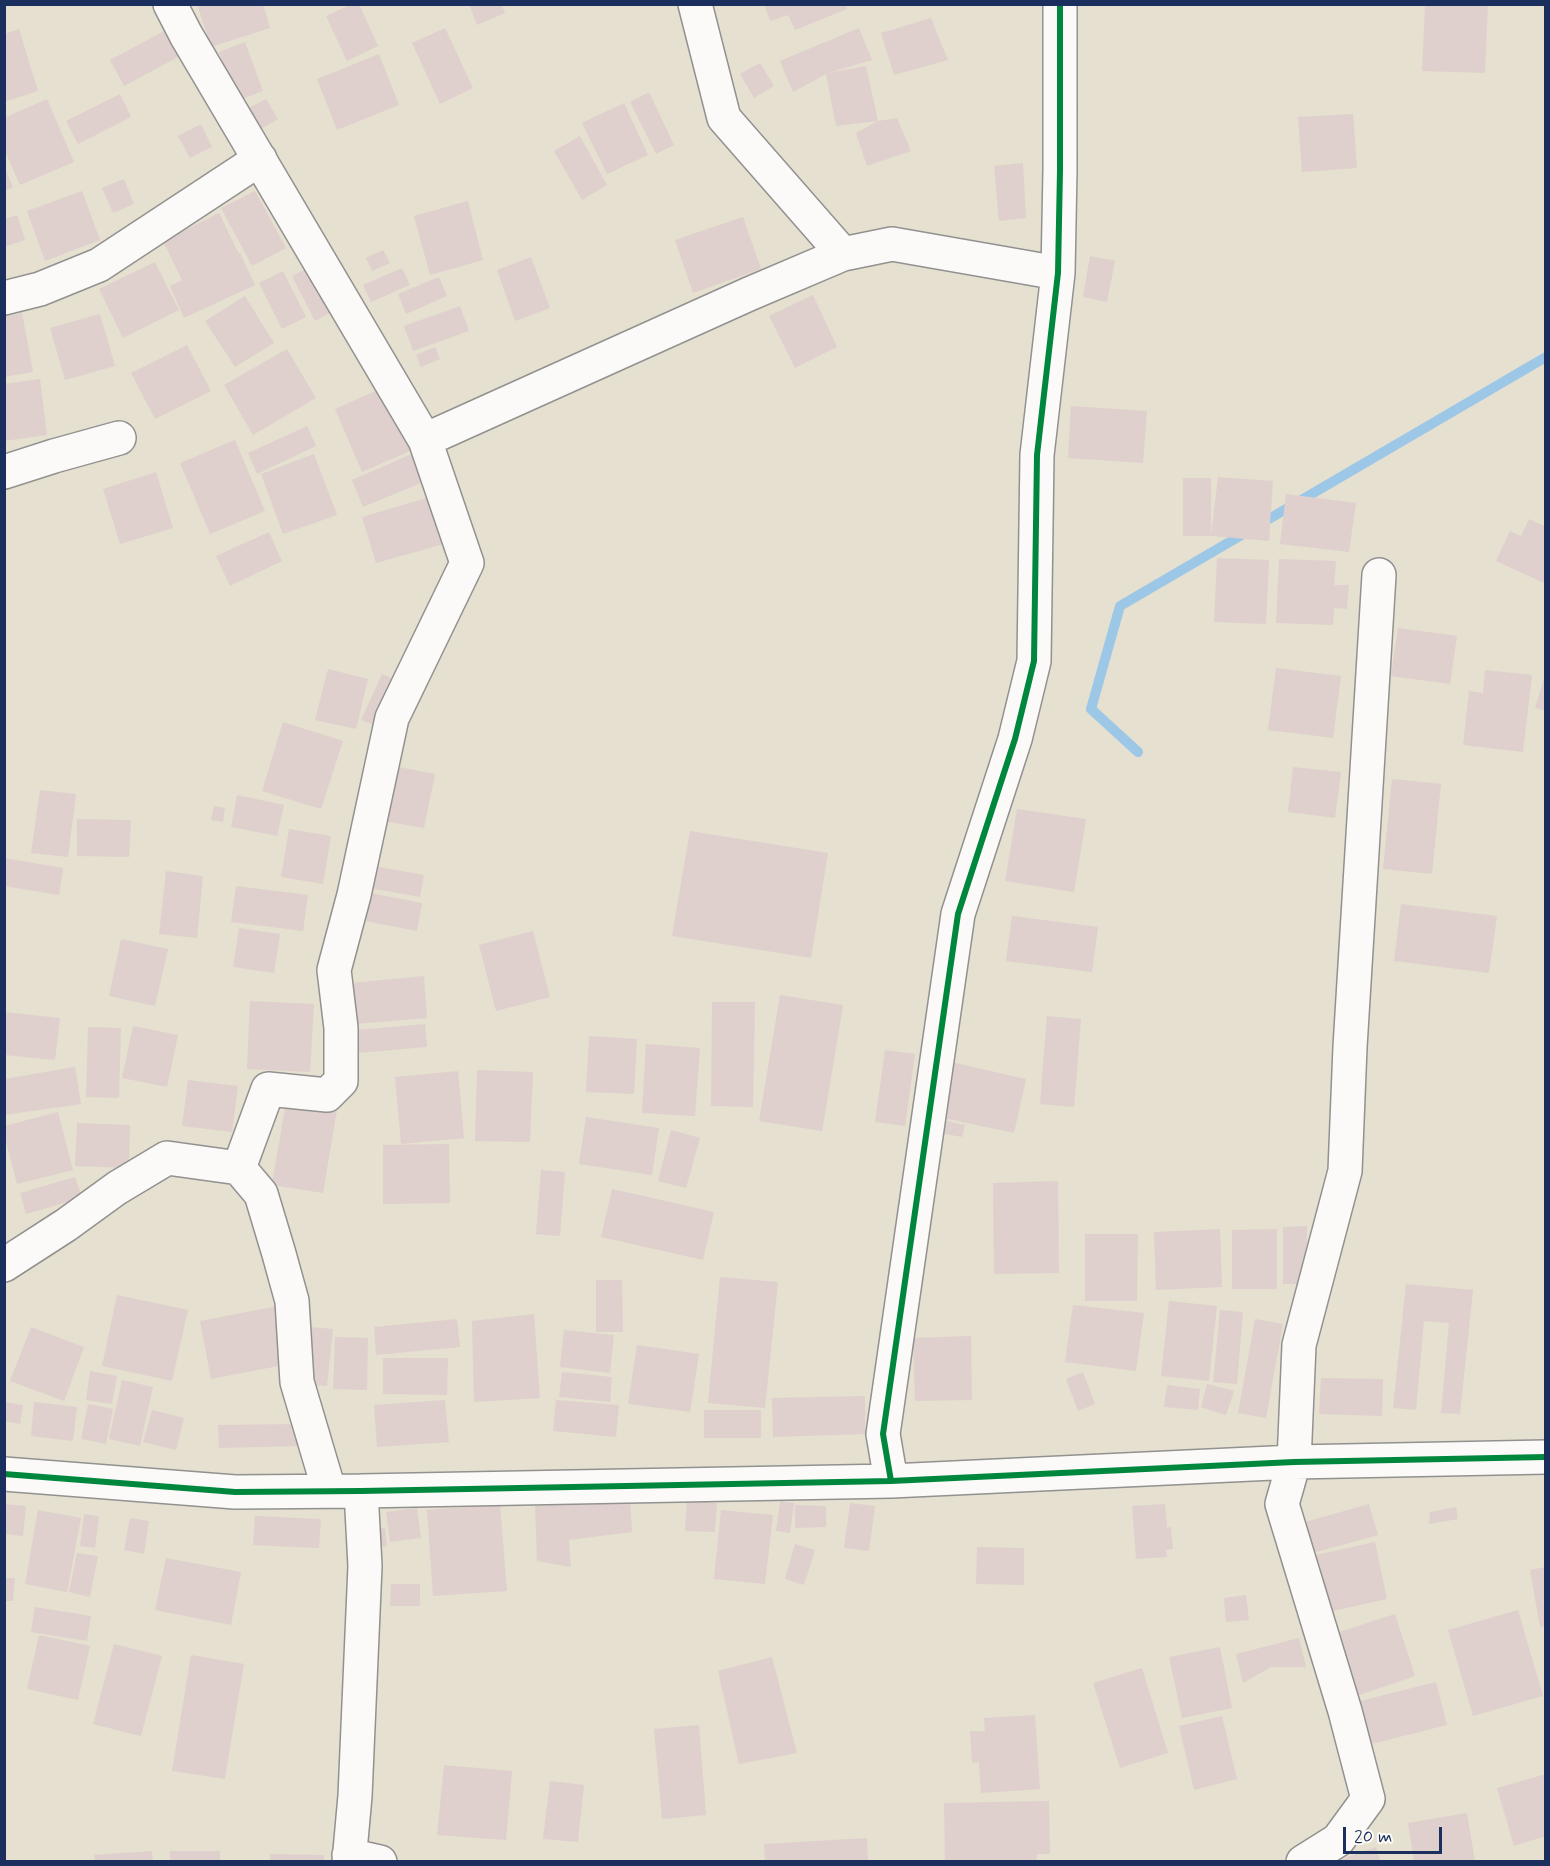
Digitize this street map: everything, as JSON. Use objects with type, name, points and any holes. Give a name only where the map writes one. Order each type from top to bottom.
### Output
[{"type":"street","points":[[170,4],[186,35],[425,440],[467,563],[392,718],[354,894],[334,970],[341,1028],[341,1081],[327,1095],[268,1089],[239,1168]]},
{"type":"street","points":[[695,4],[724,118],[843,254]]},
{"type":"street","points":[[891,1481],[883,1434],[958,914],[1015,739],[1034,661],[1037,455],[1058,273],[1060,4]]},
{"type":"street","points":[[4,298],[39,289],[99,265],[260,159]]},
{"type":"street","points":[[425,440],[843,254],[892,244],[1058,273]]},
{"type":"street","points":[[4,472],[119,438]]},
{"type":"street","points":[[1304,1862],[1338,1840],[1368,1799],[1345,1711],[1281,1504],[1294,1462],[1299,1345],[1345,1171],[1350,1047],[1379,575]]},
{"type":"street","points":[[4,1265],[66,1225],[117,1188],[167,1158],[239,1168],[261,1194],[292,1301],[297,1382],[329,1490]]},
{"type":"street","points":[[4,1474],[236,1492],[361,1491],[891,1481],[1294,1462],[1545,1457]]},
{"type":"street","points":[[361,1491],[365,1566],[355,1797],[349,1858],[380,1862]]},
{"type":"building","points":[[197,4],[263,4],[270,28],[211,47]]},
{"type":"building","points":[[352,4],[359,4],[378,46],[347,61],[326,16]]},
{"type":"building","points":[[469,4],[501,4],[505,13],[477,25]]},
{"type":"building","points":[[764,4],[845,4],[847,9],[795,30],[788,15],[770,21]]},
{"type":"building","points":[[1425,4],[1488,5],[1485,73],[1422,71]]},
{"type":"building","points":[[931,18],[948,60],[894,75],[881,33]]},
{"type":"building","points":[[445,28],[473,88],[440,104],[412,43]]},
{"type":"building","points":[[859,28],[872,60],[828,73],[866,66],[878,121],[836,126],[826,74],[793,92],[780,61]]},
{"type":"building","points":[[19,29],[38,91],[4,102],[4,34]]},
{"type":"building","points":[[168,29],[182,55],[124,86],[110,60]]},
{"type":"building","points":[[245,42],[263,91],[237,101],[219,52]]},
{"type":"building","points":[[379,54],[399,105],[337,130],[317,79]]},
{"type":"building","points":[[760,63],[774,86],[754,98],[740,74]]},
{"type":"building","points":[[649,92],[674,145],[656,154],[630,102]]},
{"type":"building","points":[[120,94],[131,117],[78,144],[66,121]]},
{"type":"building","points":[[47,99],[74,162],[20,185],[4,149],[4,118]]},
{"type":"building","points":[[266,99],[278,119],[259,130],[247,109]]},
{"type":"building","points":[[624,103],[648,155],[607,174],[582,123]]},
{"type":"building","points":[[1353,114],[1357,168],[1302,172],[1298,117]]},
{"type":"building","points":[[897,118],[911,151],[867,166],[856,133],[878,121]]},
{"type":"building","points":[[201,124],[212,147],[190,158],[178,136]]},
{"type":"building","points":[[580,136],[607,185],[582,200],[554,151]]},
{"type":"building","points":[[1023,163],[1026,218],[999,221],[994,166]]},
{"type":"building","points":[[4,166],[13,187],[4,191]]},
{"type":"building","points":[[124,179],[134,204],[113,213],[102,188]]},
{"type":"building","points":[[82,191],[100,240],[45,261],[27,211]]},
{"type":"building","points":[[255,191],[286,248],[252,266],[221,208]]},
{"type":"building","points":[[468,201],[483,260],[430,275],[414,216]]},
{"type":"building","points":[[219,213],[255,285],[184,318],[170,286],[182,280],[163,241]]},
{"type":"building","points":[[17,215],[25,240],[4,247],[4,219]]},
{"type":"building","points":[[743,217],[761,269],[693,293],[675,240]]},
{"type":"building","points":[[383,250],[390,263],[372,271],[366,258]]},
{"type":"building","points":[[1090,256],[1115,261],[1107,302],[1083,297]]},
{"type":"building","points":[[531,257],[550,308],[515,321],[497,270]]},
{"type":"building","points":[[155,262],[179,310],[123,338],[99,289]]},
{"type":"building","points":[[311,266],[334,311],[315,321],[292,276]]},
{"type":"building","points":[[402,268],[410,285],[371,302],[363,285]]},
{"type":"building","points":[[283,271],[306,317],[282,329],[259,283]]},
{"type":"building","points":[[439,277],[447,296],[406,314],[398,294]]},
{"type":"building","points":[[813,295],[837,347],[795,368],[769,316]]},
{"type":"building","points":[[245,296],[274,343],[235,367],[205,321]]},
{"type":"building","points":[[460,306],[469,331],[413,351],[404,326]]},
{"type":"building","points":[[22,313],[33,372],[4,377],[4,316]]},
{"type":"building","points":[[100,314],[115,366],[65,380],[50,328]]},
{"type":"building","points":[[187,345],[211,391],[155,419],[131,373]]},
{"type":"building","points":[[435,347],[440,359],[421,367],[416,355]]},
{"type":"building","points":[[287,349],[316,398],[253,435],[224,385]]},
{"type":"building","points":[[40,379],[47,435],[4,441],[4,384]]},
{"type":"building","points":[[389,385],[417,448],[362,472],[335,409]]},
{"type":"building","points":[[1071,406],[1147,411],[1143,463],[1068,458]]},
{"type":"building","points":[[307,426],[316,446],[257,474],[248,453]]},
{"type":"building","points":[[235,440],[265,511],[210,534],[180,463]]},
{"type":"building","points":[[421,450],[433,478],[363,507],[352,480]]},
{"type":"building","points":[[314,454],[337,515],[283,534],[261,474]]},
{"type":"building","points":[[156,472],[173,528],[120,544],[103,489]]},
{"type":"building","points":[[1218,477],[1273,481],[1269,541],[1211,536]]},
{"type":"building","points":[[1183,478],[1211,478],[1211,536],[1183,536]]},
{"type":"building","points":[[1286,494],[1356,503],[1349,552],[1280,544]]},
{"type":"building","points":[[437,495],[451,542],[376,563],[362,517]]},
{"type":"building","points":[[1529,519],[1546,527],[1546,584],[1496,561],[1510,531],[1521,536]]},
{"type":"building","points":[[269,532],[282,561],[230,586],[216,556]]},
{"type":"building","points":[[1217,558],[1269,560],[1266,624],[1214,622]]},
{"type":"building","points":[[1279,559],[1336,561],[1334,585],[1349,585],[1347,609],[1334,608],[1333,625],[1276,623]]},
{"type":"building","points":[[1398,628],[1457,636],[1450,684],[1391,676]]},
{"type":"building","points":[[1276,668],[1341,676],[1333,738],[1268,730]]},
{"type":"building","points":[[328,669],[368,679],[356,729],[315,720]]},
{"type":"building","points":[[1485,670],[1532,675],[1523,752],[1463,745],[1469,691],[1483,693]]},
{"type":"building","points":[[382,674],[402,683],[382,728],[361,720]]},
{"type":"building","points":[[1546,675],[1546,711],[1535,708]]},
{"type":"building","points":[[283,722],[343,741],[321,809],[262,791]]},
{"type":"building","points":[[393,766],[435,774],[424,828],[383,821]]},
{"type":"building","points":[[1293,767],[1341,772],[1335,818],[1288,812]]},
{"type":"building","points":[[1392,779],[1441,784],[1432,874],[1383,869]]},
{"type":"building","points":[[40,790],[76,794],[68,857],[31,853]]},
{"type":"building","points":[[237,795],[284,805],[277,836],[231,827]]},
{"type":"building","points":[[214,806],[225,808],[223,822],[211,820]]},
{"type":"building","points":[[1017,809],[1086,819],[1074,892],[1005,881]]},
{"type":"building","points":[[77,819],[131,820],[129,857],[77,856]]},
{"type":"building","points":[[289,829],[331,836],[323,884],[281,877]]},
{"type":"building","points":[[690,831],[828,853],[811,958],[672,936]]},
{"type":"building","points":[[4,858],[63,868],[59,895],[4,886]]},
{"type":"building","points":[[368,865],[424,875],[420,897],[364,887]]},
{"type":"building","points":[[166,871],[203,876],[197,938],[159,934]]},
{"type":"building","points":[[236,886],[308,895],[303,931],[231,922]]},
{"type":"building","points":[[365,892],[422,903],[417,931],[360,920]]},
{"type":"building","points":[[1401,904],[1497,916],[1489,973],[1394,961]]},
{"type":"building","points":[[1012,916],[1098,927],[1092,972],[1006,961]]},
{"type":"building","points":[[239,928],[280,934],[274,973],[233,967]]},
{"type":"building","points":[[533,931],[550,997],[496,1011],[479,945]]},
{"type":"building","points":[[121,939],[168,949],[155,1006],[109,996]]},
{"type":"building","points":[[424,976],[427,1018],[355,1024],[352,983]]},
{"type":"building","points":[[780,995],[843,1005],[822,1131],[759,1121]]},
{"type":"building","points":[[250,1001],[314,1004],[310,1072],[247,1069]]},
{"type":"building","points":[[712,1002],[755,1002],[753,1107],[711,1106]]},
{"type":"building","points":[[5,1012],[60,1018],[55,1060],[5,1055]]},
{"type":"building","points":[[1047,1016],[1081,1019],[1074,1107],[1040,1104]]},
{"type":"building","points":[[425,1024],[427,1047],[357,1053],[355,1030]]},
{"type":"building","points":[[133,1026],[178,1035],[167,1087],[122,1078]]},
{"type":"building","points":[[88,1027],[121,1028],[119,1098],[86,1097]]},
{"type":"building","points":[[589,1036],[637,1039],[634,1094],[586,1092]]},
{"type":"building","points":[[646,1044],[700,1048],[695,1116],[642,1113]]},
{"type":"building","points":[[885,1050],[915,1054],[905,1126],[875,1122]]},
{"type":"building","points":[[951,1062],[1026,1079],[1014,1133],[939,1117]]},
{"type":"building","points":[[75,1067],[81,1104],[4,1115],[4,1079]]},
{"type":"building","points":[[477,1070],[533,1072],[530,1142],[475,1141]]},
{"type":"building","points":[[458,1071],[464,1138],[401,1144],[395,1077]]},
{"type":"building","points":[[188,1080],[238,1086],[232,1132],[182,1126]]},
{"type":"building","points":[[286,1102],[337,1110],[323,1193],[272,1185]]},
{"type":"building","points":[[58,1112],[73,1170],[17,1184],[4,1126]]},
{"type":"building","points":[[586,1117],[659,1128],[652,1175],[579,1164]]},
{"type":"building","points":[[942,1120],[965,1125],[962,1137],[940,1133]]},
{"type":"building","points":[[77,1123],[130,1125],[129,1168],[75,1166]]},
{"type":"building","points":[[671,1130],[700,1138],[686,1188],[658,1181]]},
{"type":"building","points":[[449,1144],[450,1203],[383,1204],[383,1145]]},
{"type":"building","points":[[541,1170],[565,1172],[560,1236],[536,1234]]},
{"type":"building","points":[[75,1177],[82,1198],[26,1214],[20,1193]]},
{"type":"building","points":[[1058,1181],[1059,1273],[994,1274],[993,1183]]},
{"type":"building","points":[[612,1189],[714,1212],[703,1260],[601,1237]]},
{"type":"building","points":[[1307,1226],[1307,1284],[1283,1284],[1283,1227]]},
{"type":"building","points":[[1220,1229],[1222,1287],[1156,1290],[1154,1232]]},
{"type":"building","points":[[1277,1229],[1277,1289],[1232,1289],[1232,1230]]},
{"type":"building","points":[[1085,1234],[1138,1234],[1137,1301],[1085,1301]]},
{"type":"building","points":[[720,1277],[778,1282],[765,1408],[708,1403]]},
{"type":"building","points":[[596,1280],[622,1280],[623,1332],[596,1332]]},
{"type":"building","points":[[1406,1284],[1473,1290],[1460,1414],[1441,1413],[1449,1323],[1424,1321],[1416,1410],[1393,1408]]},
{"type":"building","points":[[117,1295],[188,1310],[172,1381],[102,1366]]},
{"type":"building","points":[[1169,1301],[1217,1306],[1209,1381],[1161,1376]]},
{"type":"building","points":[[1073,1305],[1144,1313],[1136,1371],[1065,1362]]},
{"type":"building","points":[[278,1306],[289,1364],[211,1379],[200,1321]]},
{"type":"building","points":[[1220,1310],[1243,1312],[1237,1384],[1213,1382]]},
{"type":"building","points":[[534,1314],[540,1398],[474,1402],[472,1321]]},
{"type":"building","points":[[457,1319],[460,1347],[376,1355],[374,1327]]},
{"type":"building","points":[[1255,1319],[1283,1324],[1266,1418],[1238,1413]]},
{"type":"building","points":[[31,1327],[84,1347],[64,1401],[10,1381]]},
{"type":"building","points":[[309,1327],[333,1329],[327,1386],[302,1384]]},
{"type":"building","points":[[564,1330],[614,1335],[610,1373],[560,1367]]},
{"type":"building","points":[[971,1336],[972,1400],[915,1401],[913,1338]]},
{"type":"building","points":[[335,1337],[368,1338],[367,1390],[333,1389]]},
{"type":"building","points":[[637,1345],[699,1354],[690,1412],[628,1404]]},
{"type":"building","points":[[383,1358],[448,1358],[447,1395],[383,1394]]},
{"type":"building","points":[[90,1371],[117,1376],[112,1404],[86,1400]]},
{"type":"building","points":[[562,1372],[612,1377],[610,1402],[559,1397]]},
{"type":"building","points":[[1083,1372],[1095,1404],[1078,1411],[1066,1379]]},
{"type":"building","points":[[1321,1378],[1383,1379],[1382,1416],[1319,1414]]},
{"type":"building","points":[[122,1380],[153,1387],[140,1446],[109,1439]]},
{"type":"building","points":[[1207,1384],[1234,1391],[1226,1415],[1201,1407]]},
{"type":"building","points":[[1167,1385],[1200,1389],[1198,1410],[1164,1407]]},
{"type":"building","points":[[865,1396],[865,1434],[773,1437],[772,1398]]},
{"type":"building","points":[[445,1400],[449,1442],[377,1447],[374,1405]]},
{"type":"building","points":[[556,1400],[619,1405],[616,1437],[553,1431]]},
{"type":"building","points":[[4,1402],[23,1405],[20,1424],[4,1421]]},
{"type":"building","points":[[34,1402],[77,1407],[73,1441],[31,1436]]},
{"type":"building","points":[[88,1404],[113,1409],[106,1444],[81,1439]]},
{"type":"building","points":[[152,1410],[184,1418],[176,1450],[143,1442]]},
{"type":"building","points":[[704,1410],[761,1410],[761,1438],[704,1438]]},
{"type":"building","points":[[300,1424],[301,1446],[219,1448],[218,1425]]},
{"type":"building","points":[[630,1498],[632,1532],[569,1540],[571,1567],[537,1561],[535,1506]]},
{"type":"building","points":[[687,1500],[717,1503],[715,1532],[685,1531]]},
{"type":"building","points":[[780,1501],[794,1503],[790,1533],[776,1531]]},
{"type":"building","points":[[850,1503],[875,1506],[869,1551],[844,1548]]},
{"type":"building","points":[[4,1504],[26,1506],[23,1536],[4,1534]]},
{"type":"building","points":[[500,1504],[507,1591],[433,1596],[427,1510]]},
{"type":"building","points":[[1165,1504],[1167,1528],[1171,1527],[1173,1549],[1166,1550],[1167,1557],[1136,1559],[1132,1506]]},
{"type":"building","points":[[1369,1504],[1378,1535],[1306,1555],[1298,1524]]},
{"type":"building","points":[[795,1505],[826,1506],[826,1527],[795,1528]]},
{"type":"building","points":[[1456,1507],[1458,1519],[1429,1524],[1430,1512]]},
{"type":"building","points":[[417,1508],[421,1538],[390,1542],[386,1512]]},
{"type":"building","points":[[38,1510],[81,1518],[67,1592],[25,1584]]},
{"type":"building","points":[[721,1510],[773,1515],[765,1584],[714,1579]]},
{"type":"building","points":[[84,1514],[99,1516],[95,1548],[80,1546]]},
{"type":"building","points":[[255,1516],[321,1519],[319,1548],[253,1545]]},
{"type":"building","points":[[130,1518],[149,1521],[144,1554],[124,1550]]},
{"type":"building","points":[[385,1528],[387,1546],[374,1547],[373,1529]]},
{"type":"building","points":[[1375,1542],[1387,1599],[1324,1613],[1312,1556]]},
{"type":"building","points":[[795,1544],[815,1550],[804,1585],[785,1579]]},
{"type":"building","points":[[977,1547],[1024,1548],[1024,1585],[976,1584]]},
{"type":"building","points":[[77,1553],[98,1556],[90,1597],[69,1592]]},
{"type":"building","points":[[166,1558],[241,1572],[231,1625],[155,1610]]},
{"type":"building","points":[[1546,1567],[1546,1626],[1540,1627],[1530,1570]]},
{"type":"building","points":[[4,1578],[15,1578],[13,1601],[4,1601]]},
{"type":"building","points":[[391,1584],[420,1584],[420,1606],[390,1606]]},
{"type":"building","points":[[1246,1595],[1249,1620],[1226,1622],[1224,1598]]},
{"type":"building","points":[[35,1607],[91,1616],[87,1641],[31,1632]]},
{"type":"building","points":[[1518,1610],[1543,1696],[1473,1716],[1448,1630]]},
{"type":"building","points":[[1395,1614],[1415,1676],[1354,1697],[1333,1634]]},
{"type":"building","points":[[39,1635],[90,1646],[78,1700],[27,1689]]},
{"type":"building","points":[[1299,1638],[1306,1667],[1271,1667],[1243,1683],[1236,1654]]},
{"type":"building","points":[[114,1644],[162,1656],[141,1736],[93,1724]]},
{"type":"building","points":[[1220,1647],[1232,1708],[1182,1718],[1169,1657]]},
{"type":"building","points":[[191,1655],[244,1664],[225,1779],[172,1771]]},
{"type":"building","points":[[772,1657],[797,1753],[739,1764],[718,1671]]},
{"type":"building","points":[[1142,1668],[1168,1753],[1120,1768],[1093,1683]]},
{"type":"building","points":[[1436,1682],[1447,1725],[1367,1745],[1356,1702]]},
{"type":"building","points":[[1035,1715],[1040,1789],[981,1793],[979,1762],[972,1763],[970,1731],[985,1731],[984,1718]]},
{"type":"building","points":[[1222,1716],[1237,1779],[1194,1790],[1179,1726]]},
{"type":"building","points":[[699,1725],[706,1815],[662,1819],[654,1729]]},
{"type":"building","points":[[444,1765],[512,1771],[506,1840],[437,1835]]},
{"type":"building","points":[[1546,1774],[1546,1836],[1514,1846],[1497,1788]]},
{"type":"building","points":[[550,1781],[584,1785],[578,1842],[543,1839]]},
{"type":"building","points":[[1049,1801],[1050,1854],[1037,1854],[1036,1862],[945,1862],[944,1803]]},
{"type":"building","points":[[1467,1813],[1475,1862],[1414,1862],[1408,1823]]},
{"type":"building","points":[[867,1838],[868,1862],[765,1862],[764,1844]]},
{"type":"building","points":[[1376,1847],[1381,1862],[1336,1862],[1336,1861]]},
{"type":"building","points":[[152,1851],[153,1862],[95,1862],[94,1855]]},
{"type":"building","points":[[170,1851],[220,1851],[220,1862],[170,1862]]},
{"type":"building","points":[[270,1854],[324,1855],[324,1862],[270,1862]]},
{"type":"waterway","points":[[1138,752],[1091,709],[1120,606],[1546,357]]},
{"type":"cycle path","points":[[891,1481],[883,1434],[958,914],[1015,739],[1034,661],[1037,455],[1058,273],[1060,4]]},
{"type":"cycle path","points":[[4,1474],[235,1492],[361,1491],[891,1481],[1294,1462],[1546,1457]]}]
